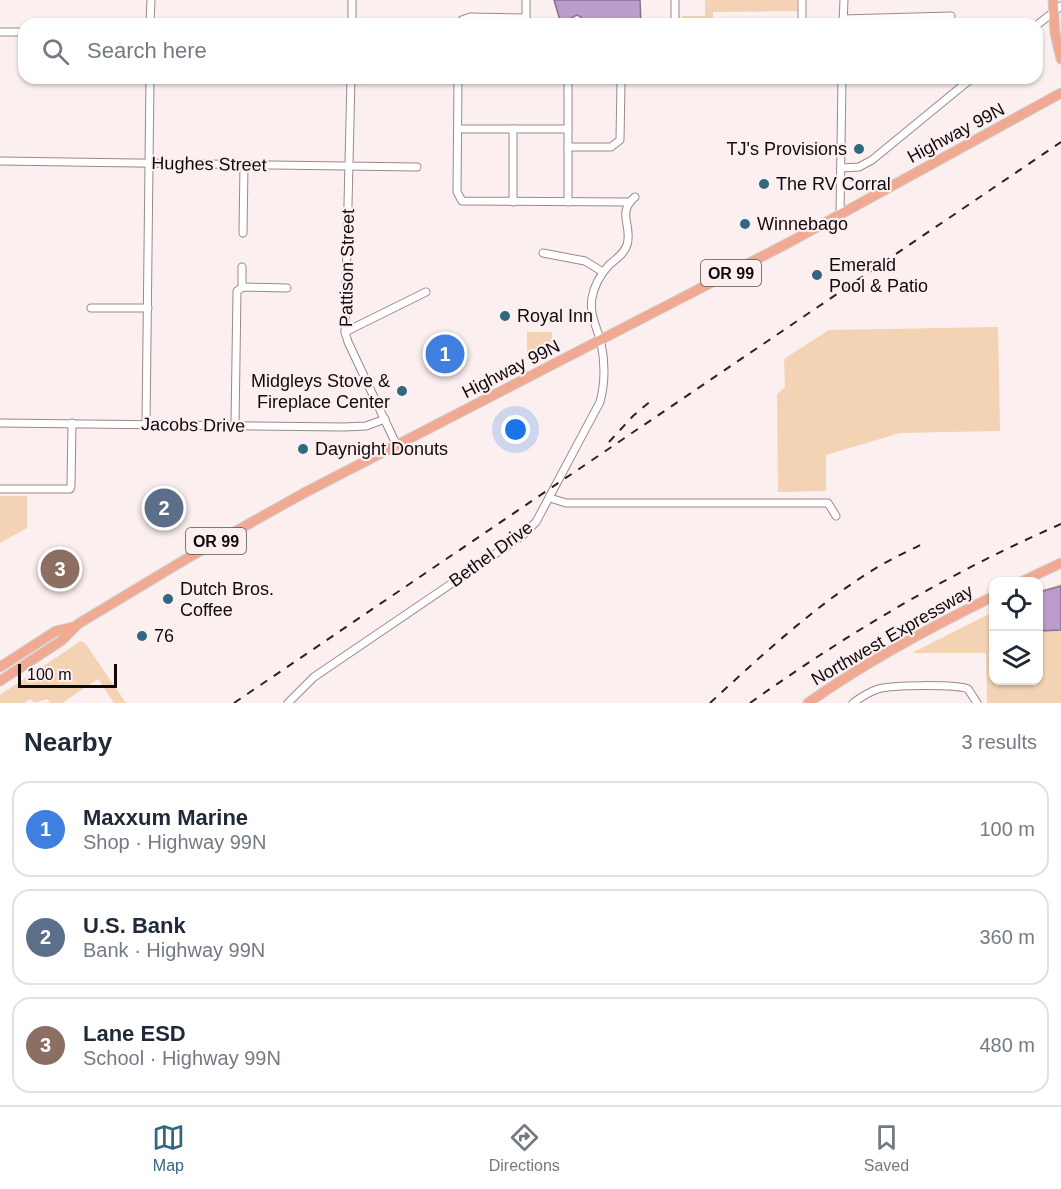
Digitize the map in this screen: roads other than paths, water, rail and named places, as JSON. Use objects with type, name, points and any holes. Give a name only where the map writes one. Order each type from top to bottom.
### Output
[{"type":"main road","points":[[1053,0],[1061,59]]},
{"type":"main road","name":"Highway 99N","points":[[0,668],[56,631],[73,627],[229,534],[840,214],[1061,93]]},
{"type":"main road","points":[[1032,577],[1061,563]]},
{"type":"main road","name":"Northwest Expressway","points":[[808,703],[871,664],[989,598]]},
{"type":"main road","name":"Highway 99N","points":[[0,681],[62,641],[73,627]]},
{"type":"street","points":[[150,18],[151,0]]},
{"type":"street","points":[[352,0],[352,18]]},
{"type":"street","points":[[526,0],[526,18]]},
{"type":"street","points":[[675,0],[675,18]]},
{"type":"street","points":[[802,0],[802,18]]},
{"type":"street","points":[[843,18],[844,0]]},
{"type":"street","points":[[1043,20],[1061,6]]},
{"type":"street","points":[[908,18],[951,16]]},
{"type":"street","points":[[467,18],[484,18]]},
{"type":"street","points":[[0,32],[18,32]]},
{"type":"street","points":[[146,424],[150,84]]},
{"type":"street","name":"Pattison Street","points":[[351,84],[345,332],[397,446]]},
{"type":"street","points":[[458,84],[457,192],[459,199],[467,202],[632,200],[626,214],[627,246],[603,272],[585,261],[543,253]]},
{"type":"street","points":[[568,84],[568,202]]},
{"type":"street","points":[[568,147],[611,147],[620,140],[621,84]]},
{"type":"street","points":[[840,214],[842,84]]},
{"type":"street","points":[[841,168],[859,167],[872,160],[965,84]]},
{"type":"street","points":[[458,129],[568,129]]},
{"type":"street","points":[[513,129],[513,202]]},
{"type":"street","name":"Hughes Street","points":[[0,161],[417,167]]},
{"type":"street","points":[[243,232],[244,165]]},
{"type":"street","points":[[242,267],[242,287]]},
{"type":"street","name":"Bethel Drive","points":[[288,703],[314,677],[530,530],[536,522],[600,402],[604,388],[604,359],[592,316],[591,302],[593,292],[603,272]]},
{"type":"street","points":[[235,425],[238,289],[242,287],[287,288]]},
{"type":"street","points":[[345,332],[426,292]]},
{"type":"street","points":[[91,308],[148,308]]},
{"type":"street","name":"Jacobs Drive","points":[[0,423],[365,426],[385,419]]},
{"type":"street","points":[[0,489],[70,489],[72,423]]},
{"type":"street","points":[[550,498],[566,503],[828,503],[836,516]]},
{"type":"street","points":[[853,703],[872,692],[888,687],[956,686],[968,689],[977,703]]},
{"type":"railway","points":[[234,703],[1061,142]]},
{"type":"railway","points":[[609,442],[633,416],[653,399]]},
{"type":"railway","points":[[750,703],[824,652],[901,605],[980,562],[1061,524]]},
{"type":"railway","points":[[710,703],[771,648],[836,595],[881,565],[922,544]]},
{"type":"place","name":"TJ's Provisions","points":[[859,149]]},
{"type":"place","name":"The RV Corral","points":[[764,184]]},
{"type":"place","name":"Winnebago","points":[[745,224]]},
{"type":"place","name":"Emerald Pool & Patio","points":[[817,275]]},
{"type":"place","name":"Royal Inn","points":[[505,316]]},
{"type":"place","name":"Maxxum Marine","points":[[445,354]]},
{"type":"place","name":"Midgleys Stove & Fireplace Center","points":[[402,391]]},
{"type":"place","name":"Daynight Donuts","points":[[303,449]]},
{"type":"place","name":"U.S. Bank","points":[[164,508]]},
{"type":"place","name":"Lane ESD","points":[[60,569]]},
{"type":"place","name":"Dutch Bros. Coffee","points":[[168,599]]},
{"type":"place","name":"76","points":[[142,636]]}]
